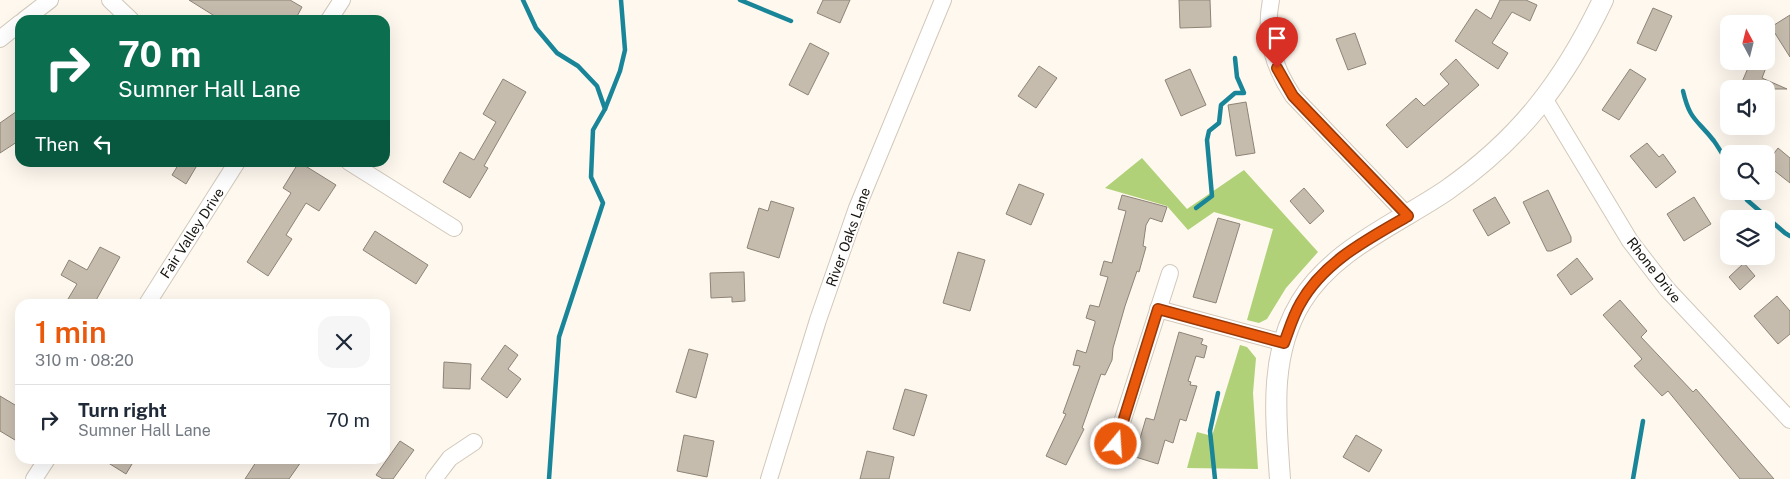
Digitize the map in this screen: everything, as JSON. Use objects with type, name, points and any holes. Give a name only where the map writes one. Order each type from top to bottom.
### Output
[{"type":"street","points":[[30,15],[50,0]]},
{"type":"street","points":[[110,0],[126,15]]},
{"type":"street","points":[[332,15],[342,0]]},
{"type":"street","name":"River Oaks Lane","points":[[769,479],[818,320],[857,208],[942,0]]},
{"type":"street","points":[[1271,0],[1268,23],[1270,45],[1281,78],[1293,96],[1408,216]]},
{"type":"street","points":[[1280,479],[1275,402],[1278,372],[1284,343],[1301,302],[1328,269],[1344,255],[1448,189],[1526,123],[1545,100],[1573,58],[1603,0]]},
{"type":"street","points":[[0,39],[15,27]]},
{"type":"street","name":"Rhone Drive","points":[[1545,100],[1630,241],[1667,289],[1790,420]]},
{"type":"street","name":"Fair Valley Drive","points":[[150,299],[234,167]]},
{"type":"street","points":[[357,167],[454,228]]},
{"type":"street","points":[[1116,444],[1170,273]]},
{"type":"street","points":[[1158,309],[1284,343]]},
{"type":"street","points":[[434,479],[450,458],[474,442]]},
{"type":"street","points":[[34,479],[44,464]]},
{"type":"green space","points":[[1142,158],[1187,209],[1244,170],[1318,252],[1286,288],[1267,319],[1259,323],[1247,320],[1273,229],[1214,212],[1188,230],[1167,206],[1105,188]]},
{"type":"green space","points":[[1240,345],[1247,347],[1256,358],[1253,393],[1258,469],[1187,468],[1197,432],[1212,436]]},
{"type":"building","points":[[189,0],[290,0],[302,7],[298,15],[213,15]]},
{"type":"building","points":[[823,0],[850,0],[840,23],[817,13]]},
{"type":"building","points":[[1179,0],[1210,0],[1211,27],[1180,28]]},
{"type":"building","points":[[1500,0],[1526,0],[1537,5],[1530,21],[1512,12],[1492,43],[1508,53],[1498,69],[1455,41],[1476,9],[1491,19]]},
{"type":"building","points":[[1653,8],[1672,16],[1656,51],[1637,43]]},
{"type":"building","points":[[1790,15],[1790,57],[1775,33],[1775,24]]},
{"type":"building","points":[[1355,33],[1366,64],[1348,70],[1336,39]]},
{"type":"building","points":[[810,43],[829,53],[808,95],[789,85]]},
{"type":"building","points":[[1456,59],[1479,85],[1407,148],[1386,125],[1416,98],[1424,106],[1449,84],[1440,74]]},
{"type":"building","points":[[1039,66],[1057,78],[1036,108],[1018,96]]},
{"type":"building","points":[[1190,69],[1206,105],[1181,116],[1165,80]]},
{"type":"building","points":[[1630,69],[1646,79],[1619,120],[1602,110]]},
{"type":"building","points":[[1747,70],[1765,70],[1762,78],[1767,80],[1743,80]]},
{"type":"building","points":[[503,79],[526,92],[484,166],[488,168],[470,198],[443,182],[460,152],[474,160],[496,122],[483,114]]},
{"type":"building","points":[[1775,84],[1787,89],[1775,89]]},
{"type":"building","points":[[1246,102],[1255,153],[1236,156],[1228,105]]},
{"type":"building","points":[[15,112],[15,143],[0,153],[0,123]]},
{"type":"building","points":[[1647,143],[1659,157],[1663,154],[1676,172],[1656,188],[1630,156]]},
{"type":"building","points":[[1778,148],[1790,158],[1790,183],[1775,171],[1775,152]]},
{"type":"building","points":[[177,167],[196,167],[186,184],[172,175]]},
{"type":"building","points":[[296,167],[307,167],[336,185],[319,211],[306,203],[286,235],[292,239],[268,276],[247,262],[291,193],[283,188]]},
{"type":"building","points":[[1019,184],[1044,194],[1031,225],[1006,214]]},
{"type":"building","points":[[1304,188],[1324,211],[1310,224],[1290,201]]},
{"type":"building","points":[[1548,190],[1571,237],[1571,242],[1551,251],[1547,251],[1523,202]]},
{"type":"building","points":[[1122,195],[1167,207],[1162,222],[1150,218],[1146,225],[1143,246],[1146,247],[1139,272],[1137,271],[1125,306],[1113,348],[1112,360],[1105,375],[1101,374],[1082,428],[1084,429],[1066,465],[1046,456],[1066,414],[1063,413],[1080,366],[1073,365],[1077,350],[1086,353],[1095,323],[1095,321],[1086,318],[1090,305],[1099,307],[1108,277],[1100,275],[1104,261],[1112,263],[1126,211],[1118,209]]},
{"type":"building","points":[[1495,197],[1510,223],[1488,236],[1473,210]]},
{"type":"building","points":[[1694,197],[1711,224],[1684,241],[1667,214]]},
{"type":"building","points":[[771,201],[794,208],[779,258],[747,248],[759,208],[768,211]]},
{"type":"building","points":[[1218,218],[1240,224],[1216,303],[1193,297]]},
{"type":"building","points":[[375,231],[428,265],[416,284],[363,250]]},
{"type":"building","points":[[100,247],[120,257],[97,299],[68,299],[77,284],[61,275],[69,260],[87,270]]},
{"type":"building","points":[[958,252],[985,260],[970,311],[943,303]]},
{"type":"building","points":[[1577,258],[1593,279],[1571,295],[1557,275]]},
{"type":"building","points":[[1742,265],[1746,265],[1755,276],[1740,290],[1729,277]]},
{"type":"building","points":[[744,272],[745,301],[732,302],[732,297],[711,298],[710,273]]},
{"type":"building","points":[[1777,296],[1790,311],[1790,334],[1778,344],[1754,316]]},
{"type":"building","points":[[1620,300],[1647,331],[1641,337],[1693,392],[1696,389],[1774,479],[1740,479],[1668,391],[1662,396],[1634,366],[1642,359],[1603,315]]},
{"type":"building","points":[[1179,332],[1203,339],[1201,344],[1207,346],[1204,358],[1196,356],[1188,381],[1191,382],[1190,385],[1197,386],[1186,421],[1180,419],[1173,443],[1165,440],[1158,464],[1126,454],[1131,440],[1139,442],[1146,418],[1154,420]]},
{"type":"building","points":[[505,345],[518,355],[508,369],[521,379],[507,398],[481,379]]},
{"type":"building","points":[[689,349],[708,354],[696,398],[676,392]]},
{"type":"building","points":[[444,362],[471,364],[470,389],[443,388]]},
{"type":"building","points":[[905,389],[927,395],[914,436],[893,429]]},
{"type":"building","points":[[0,396],[15,405],[15,440],[0,431]]},
{"type":"building","points":[[684,435],[714,441],[707,477],[677,471]]},
{"type":"building","points":[[1356,435],[1382,450],[1369,472],[1343,457]]},
{"type":"building","points":[[400,441],[414,450],[393,479],[383,479],[376,475],[384,464],[390,464],[390,455]]},
{"type":"building","points":[[867,451],[894,457],[889,479],[860,479]]},
{"type":"building","points":[[110,464],[132,464],[126,474]]},
{"type":"building","points":[[255,464],[300,464],[289,479],[245,479]]},
{"type":"waterway","points":[[523,0],[536,28],[557,53],[578,66],[597,86],[605,109]]},
{"type":"waterway","points":[[549,479],[559,337],[603,203],[591,177],[593,130],[605,109],[620,71],[625,50],[621,0]]},
{"type":"waterway","points":[[740,0],[791,21]]},
{"type":"waterway","points":[[1196,208],[1212,196],[1207,140],[1209,131],[1219,123],[1221,105],[1235,93],[1244,93],[1237,77],[1235,58]]},
{"type":"waterway","points":[[1683,91],[1691,114],[1720,151]]},
{"type":"waterway","points":[[1747,200],[1790,236]]},
{"type":"waterway","points":[[1215,479],[1210,431],[1218,393]]},
{"type":"waterway","points":[[1633,479],[1643,421]]},
{"type":"route","points":[[1116,444],[1158,309],[1284,343],[1301,302],[1328,269],[1344,255],[1408,216],[1293,96],[1277,68]]}]
